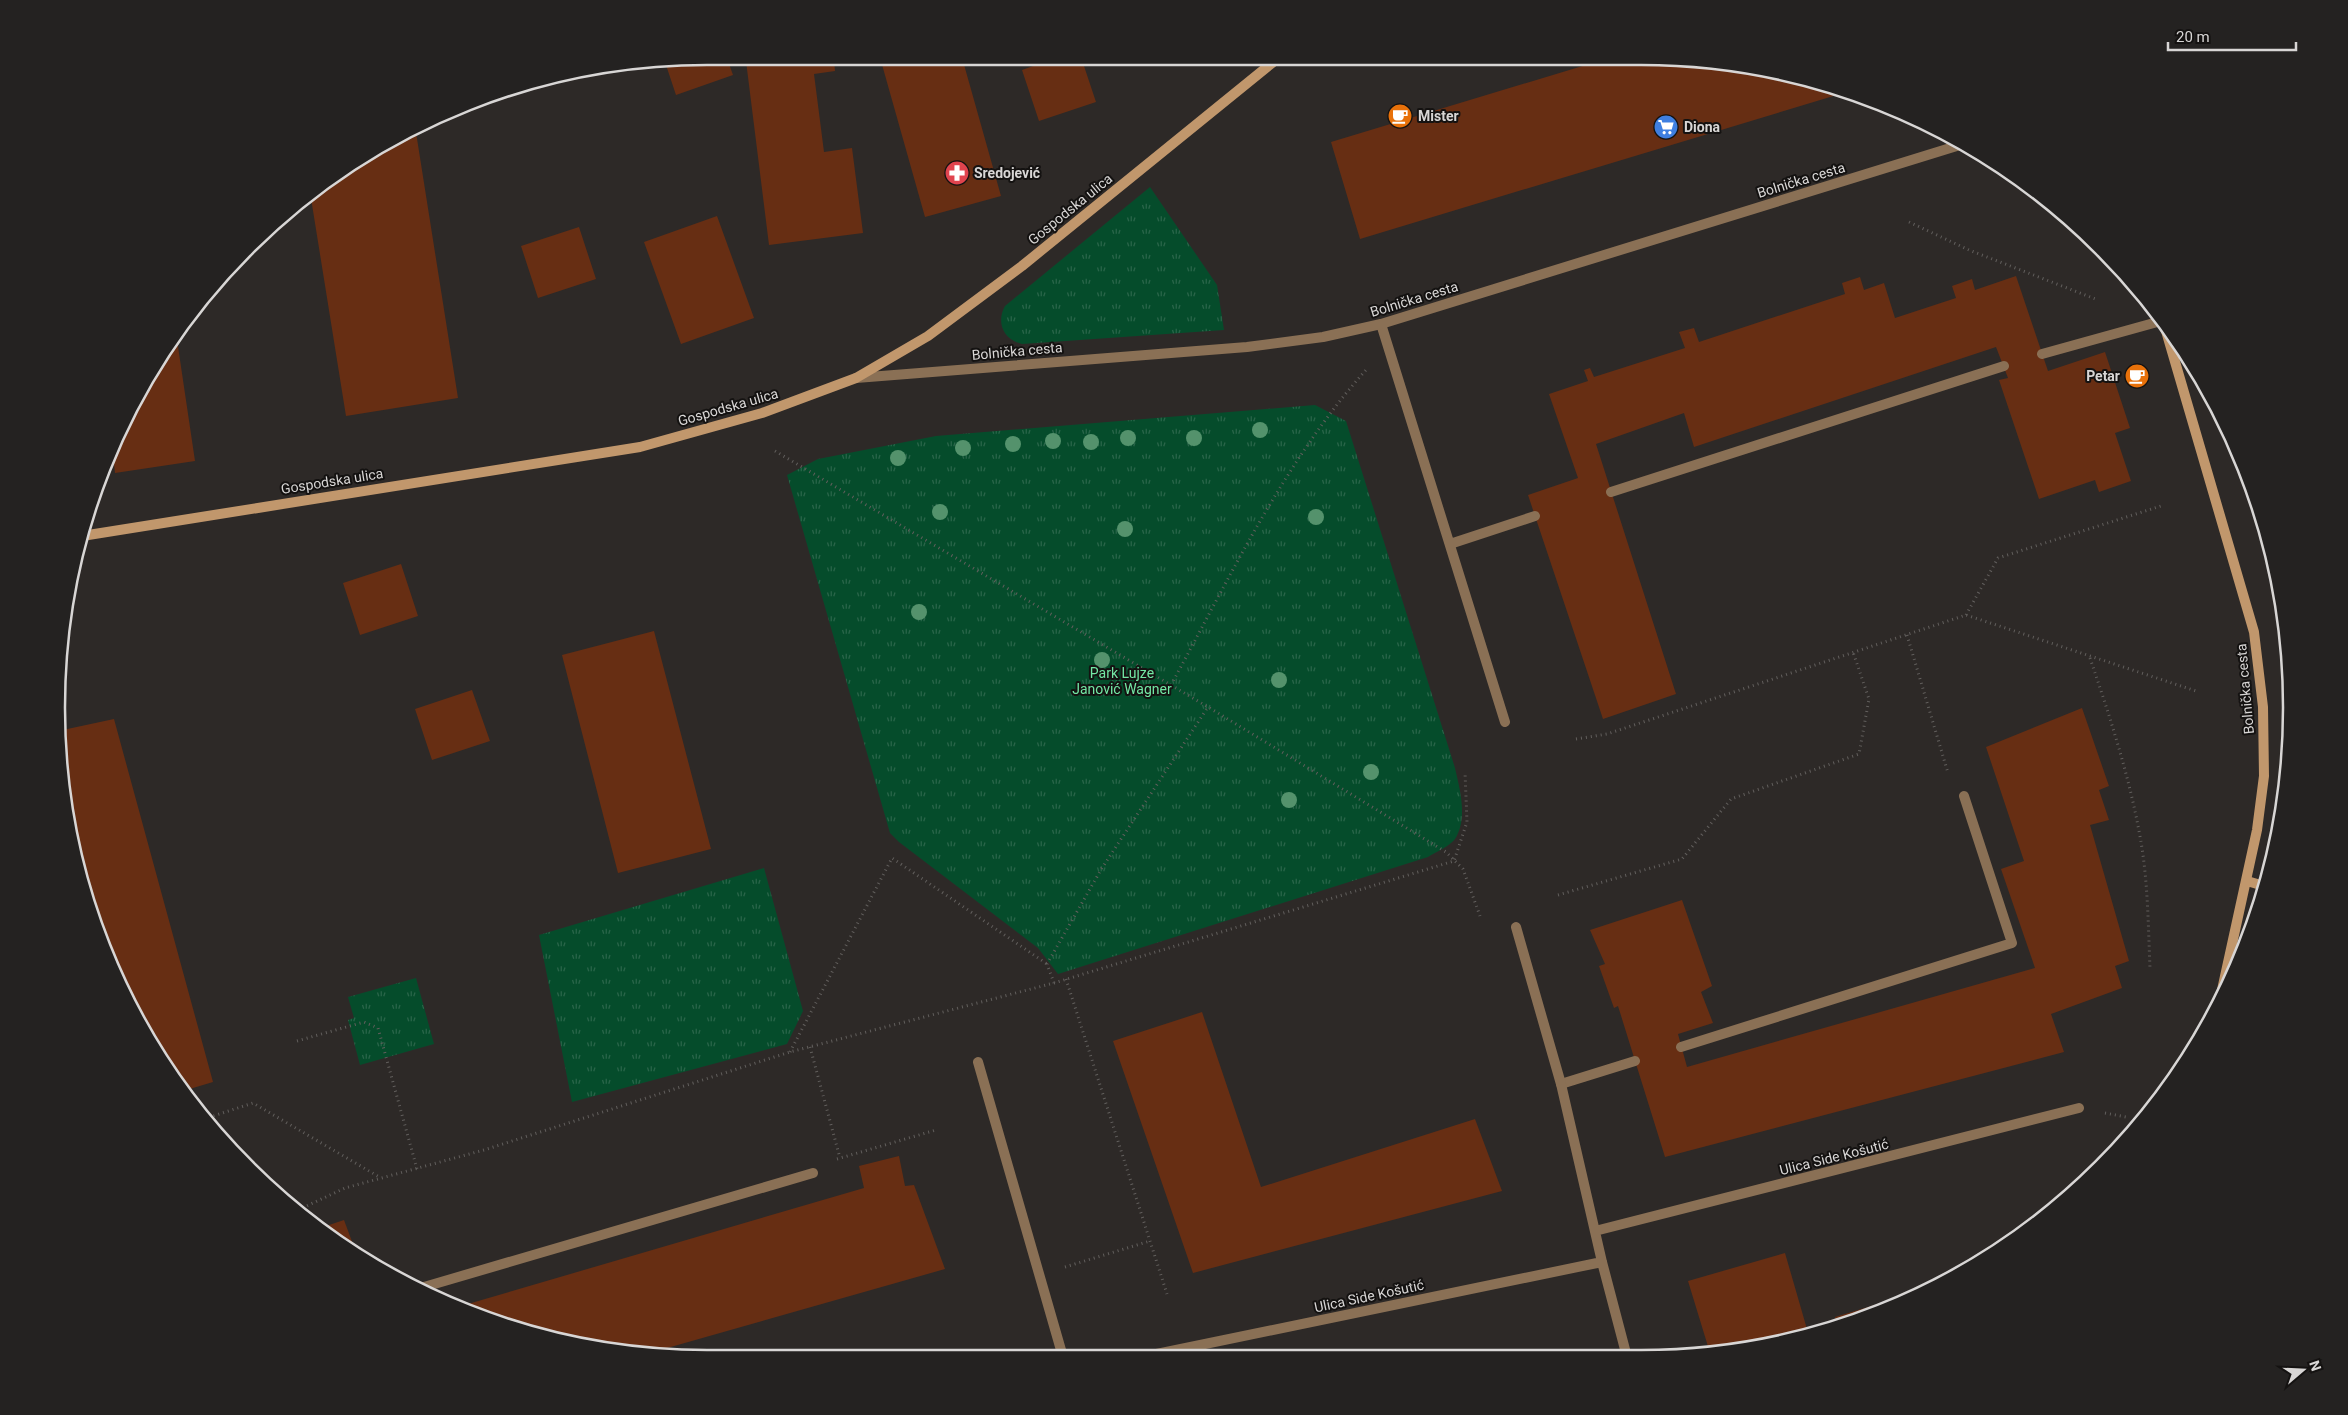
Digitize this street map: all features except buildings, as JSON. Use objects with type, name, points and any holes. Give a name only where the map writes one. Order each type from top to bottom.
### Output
[{"type":"street","name":"Gospodska ulica","points":[[89,535],[640,446],[762,413],[856,378],[928,336],[1014,272],[1270,65]]},
{"type":"street","name":"Bolnička cesta","points":[[856,378],[1247,347],[1323,337],[1382,324],[1954,147]]},
{"type":"street","points":[[2042,354],[2155,323]]},
{"type":"street","points":[[1382,324],[1505,722]]},
{"type":"street","name":"Bolnička cesta","points":[[2170,344],[2254,632],[2264,708],[2264,776],[2247,881],[2227,970]]},
{"type":"street","points":[[1612,492],[2004,366]]},
{"type":"street","points":[[1450,544],[1535,516]]},
{"type":"street","points":[[1681,1047],[2012,943],[1964,796]]},
{"type":"street","points":[[2247,881],[2258,884]]},
{"type":"street","points":[[1516,928],[1561,1084],[1602,1262],[1626,1350]]},
{"type":"street","points":[[1561,1084],[1635,1061]]},
{"type":"street","points":[[978,1062],[1061,1350]]},
{"type":"street","name":"Ulica Side Košutić","points":[[1595,1231],[2079,1108]]},
{"type":"street","points":[[428,1286],[813,1173]]},
{"type":"street","name":"Ulica Side Košutić","points":[[1176,1350],[1602,1262]]},
{"type":"path","points":[[1909,222],[1970,250],[2098,300]]},
{"type":"path","points":[[1171,686],[1272,499],[1345,394],[1370,365]]},
{"type":"path","points":[[776,451],[1208,707],[1446,852],[1463,870],[1480,916]]},
{"type":"path","points":[[1966,615],[1998,558],[2164,505]]},
{"type":"path","points":[[1576,739],[1607,734],[1966,615],[2090,658],[2199,692]]},
{"type":"path","points":[[1906,635],[1951,782],[1964,796]]},
{"type":"path","points":[[1558,895],[1682,859],[1731,799],[1859,754],[1869,699],[1853,652]]},
{"type":"path","points":[[2090,658],[2109,715],[2139,830],[2146,872],[2150,968]]},
{"type":"path","points":[[1047,964],[1102,868],[1208,707]]},
{"type":"path","points":[[1454,860],[1466,822],[1465,772]]},
{"type":"path","points":[[790,1052],[892,858],[1047,964],[1054,983]]},
{"type":"path","points":[[304,1207],[345,1188],[484,1150],[790,1052],[1054,983],[1454,860]]},
{"type":"path","points":[[1066,979],[1167,1294]]},
{"type":"path","points":[[297,1041],[364,1022],[378,1028],[417,1169]]},
{"type":"path","points":[[810,1047],[840,1158]]},
{"type":"path","points":[[212,1116],[253,1103],[382,1178]]},
{"type":"path","points":[[813,1173],[840,1158],[936,1130]]},
{"type":"path","points":[[1039,1275],[1150,1241]]},
{"type":"green space","points":[[1150,187],[1217,285],[1224,330],[1022,344],[1010,339],[1001,324],[1002,312],[1005,306]]},
{"type":"green space","name":"Park Lujze Janović Wagner","points":[[1315,405],[1346,421],[1455,768],[1462,804],[1459,831],[1450,844],[1428,857],[1058,974],[1038,948],[899,842],[890,833],[787,475],[818,459],[936,436]]},
{"type":"green space","points":[[764,868],[803,1011],[787,1044],[572,1102],[539,935]]},
{"type":"green space","points":[[416,978],[434,1044],[360,1065],[348,1020],[354,1018],[348,997]]},
{"type":"place","name":"Mister","points":[[1400,116]]},
{"type":"place","name":"Diona","points":[[1666,127]]},
{"type":"place","name":"Sredojević","points":[[957,173]]},
{"type":"place","name":"Petar","points":[[2137,376]]}]
